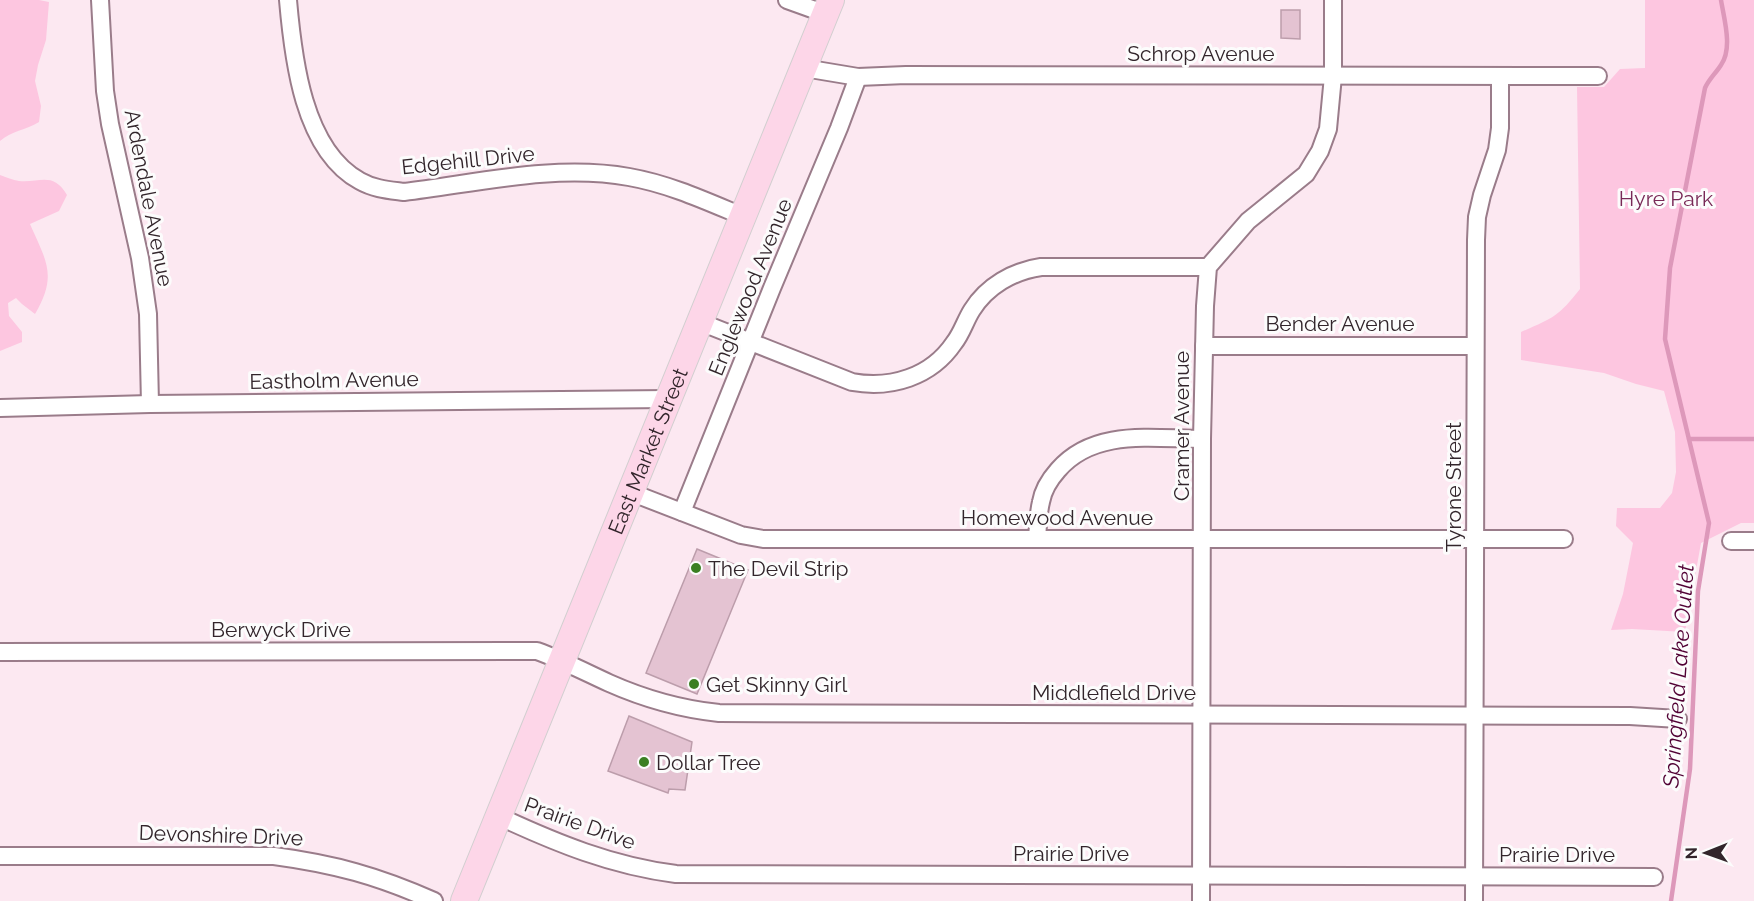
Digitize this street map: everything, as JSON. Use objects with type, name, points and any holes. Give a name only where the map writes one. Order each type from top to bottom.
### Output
[{"type":"main road","name":"East Market Street","points":[[464,901],[828,7]]},
{"type":"street","name":"Ardendale Avenue","points":[[100,0],[105,91],[110,124],[140,258],[148,314],[150,404]]},
{"type":"street","name":"Edgehill Drive","points":[[288,0],[302,90],[317,134],[331,157],[341,168],[360,181],[382,189],[404,192],[538,174],[594,173],[650,181],[742,216]]},
{"type":"street","points":[[787,0],[828,7]]},
{"type":"street","points":[[700,322],[852,382],[874,385],[896,382],[918,375],[946,354],[955,343],[981,298],[996,285],[1018,272],[1041,267],[1208,267],[1248,221],[1293,186],[1314,162],[1328,129],[1333,76],[1334,0]]},
{"type":"street","name":"Schrop Avenue","points":[[804,68],[858,77],[906,75],[1598,76]]},
{"type":"street","name":"Englewood Avenue","points":[[682,512],[858,77]]},
{"type":"street","name":"Tyrone Street","points":[[1474,901],[1477,217],[1497,150],[1500,128],[1500,77]]},
{"type":"street","name":"Cramer Avenue","points":[[1201,901],[1202,439],[1208,267]]},
{"type":"street","name":"Bender Avenue","points":[[1204,346],[1476,346]]},
{"type":"street","name":"Eastholm Avenue","points":[[0,408],[150,404],[669,399]]},
{"type":"street","points":[[1037,539],[1041,501],[1046,487],[1058,470],[1074,454],[1086,447],[1108,440],[1202,439]]},
{"type":"street","name":"Homewood Avenue","points":[[630,492],[741,535],[763,538],[1564,539]]},
{"type":"street","points":[[1731,541],[1754,541]]},
{"type":"street","name":"Berwyck Drive","points":[[0,652],[537,651],[561,660]]},
{"type":"street","name":"Middlefield Drive","points":[[561,660],[608,683],[664,704],[719,713],[1630,716],[1678,719]]},
{"type":"street","name":"Prairie Drive","points":[[498,816],[575,850],[608,861],[642,870],[676,874],[1654,877]]},
{"type":"street","name":"Devonshire Drive","points":[[0,856],[274,856],[319,862],[363,873],[434,901]]},
{"type":"green space","points":[[0,0],[49,2],[46,40],[35,81],[41,106],[39,122],[0,141]]},
{"type":"green space","name":"Hyre Park","points":[[1645,0],[1754,0],[1754,523],[1741,523],[1701,543],[1685,632],[1611,630],[1623,594],[1633,543],[1616,526],[1617,508],[1660,508],[1672,493],[1676,472],[1675,432],[1664,391],[1604,373],[1521,360],[1521,332],[1554,316],[1580,289],[1577,87],[1604,87],[1620,69],[1645,68]]},
{"type":"green space","points":[[0,175],[19,181],[51,181],[57,183],[67,195],[59,211],[30,224],[45,258],[48,278],[46,289],[35,314],[16,298],[8,303],[9,316],[22,332],[22,342],[0,351]]},
{"type":"building","points":[[1281,10],[1300,10],[1300,39],[1281,38]]},
{"type":"building","points":[[697,549],[748,570],[697,694],[646,673]]},
{"type":"building","points":[[629,716],[692,742],[685,790],[669,789],[668,793],[608,771]]},
{"type":"waterway","name":"Springfield Lake Outlet","points":[[1671,901],[1690,769],[1698,591],[1709,523],[1665,339],[1670,268],[1705,88],[1725,58],[1727,33],[1721,0]]},
{"type":"waterway","points":[[1689,439],[1754,439]]},
{"type":"place","name":"The Devil Strip","points":[[696,568]]},
{"type":"place","name":"Get Skinny Girl","points":[[694,684]]},
{"type":"place","name":"Dollar Tree","points":[[644,762]]}]
